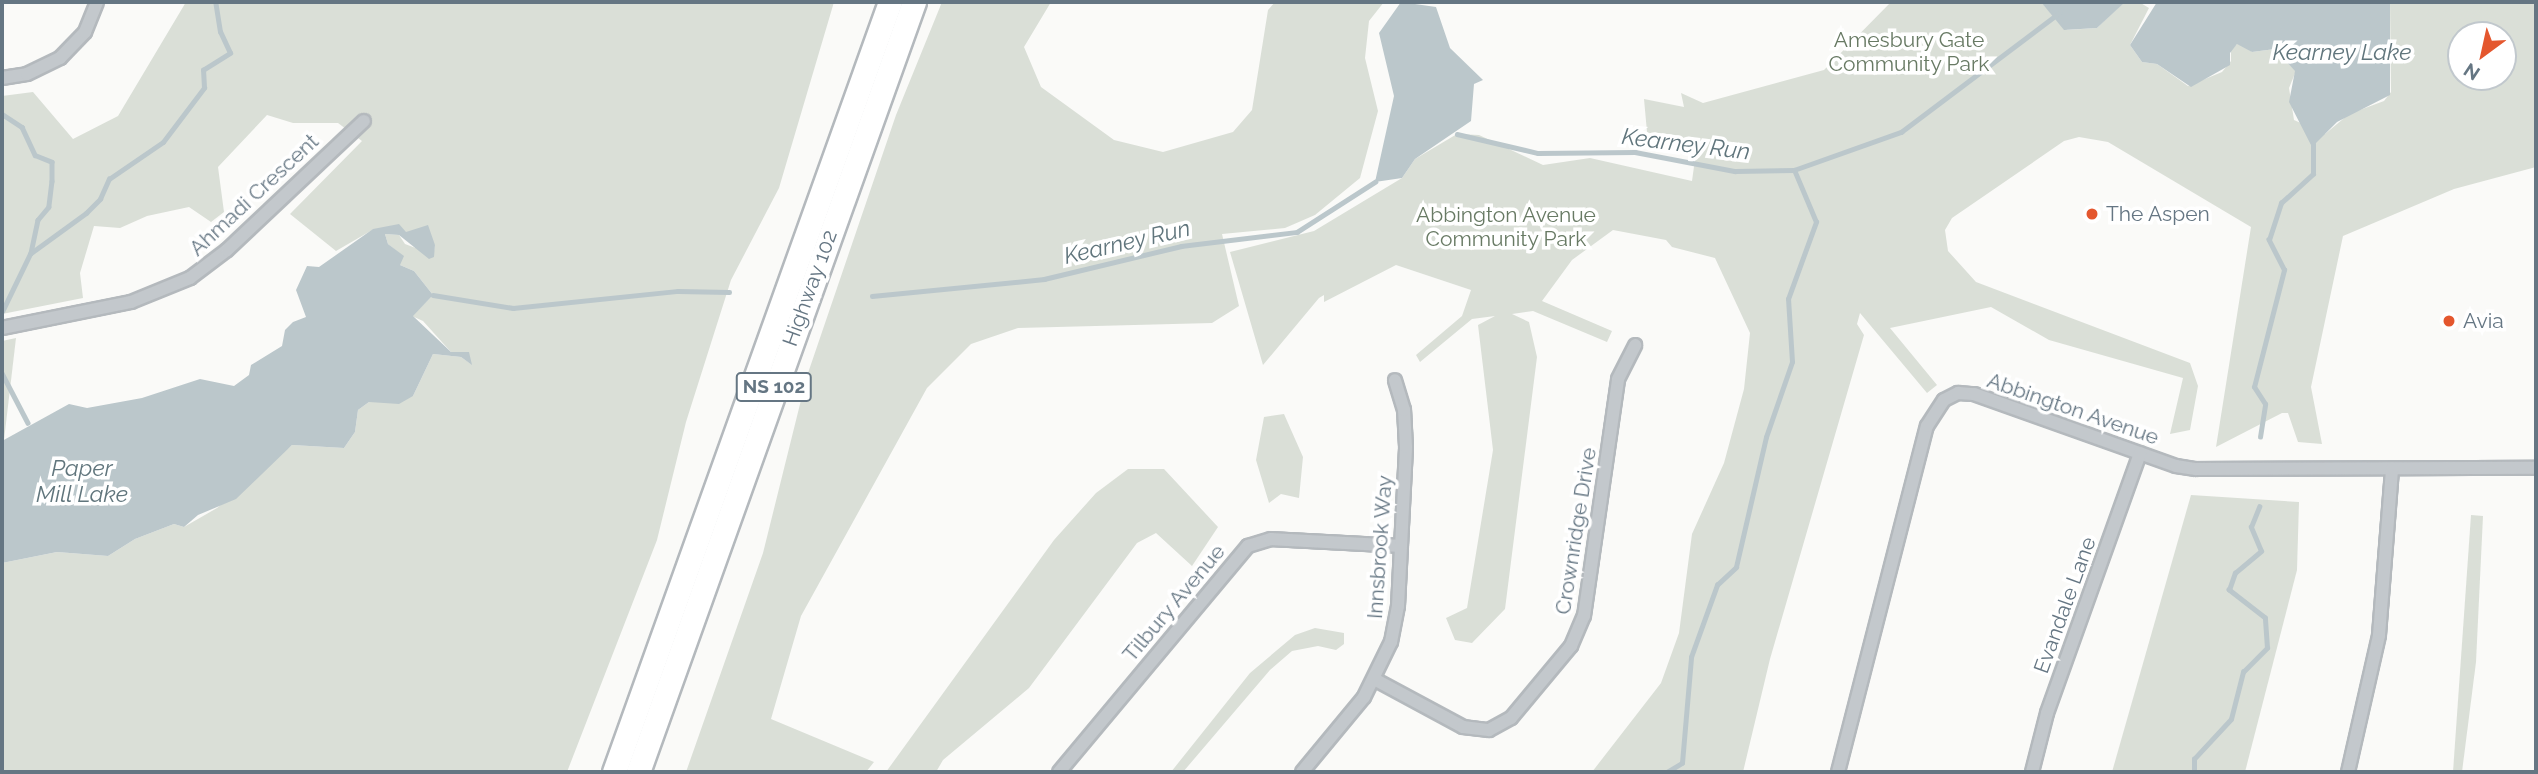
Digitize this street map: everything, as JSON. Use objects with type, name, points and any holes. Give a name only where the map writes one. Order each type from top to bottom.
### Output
[{"type":"highway","name":"Highway 102","points":[[614,772],[890,2]]},
{"type":"highway","name":"Highway 102","points":[[638,772],[914,2]]},
{"type":"street","points":[[2,78],[27,74],[60,58],[85,32],[97,2]]},
{"type":"street","name":"Ahmadi Crescent","points":[[2,328],[131,302],[190,278],[227,250],[364,121]]},
{"type":"street","name":"Crownridge Drive","points":[[1374,679],[1463,727],[1489,730],[1511,718],[1571,646],[1584,616],[1618,379],[1635,345]]},
{"type":"street","name":"Innsbrook Way","points":[[1302,772],[1374,679],[1395,624],[1406,447],[1404,410],[1395,380]]},
{"type":"street","name":"Abbington Avenue","points":[[1838,772],[1927,426],[1944,400],[1958,393],[1974,394],[2140,453],[2196,469],[2536,468]]},
{"type":"street","name":"Evandale Lane","points":[[2032,772],[2047,713],[2140,453]]},
{"type":"street","points":[[2348,772],[2379,635],[2392,469]]},
{"type":"street","name":"Tilbury Avenue","points":[[1059,772],[1248,546],[1271,539],[1401,546]]},
{"type":"green space","points":[[186,2],[834,2],[779,188],[731,280],[686,422],[657,540],[567,772],[2,772],[2,563],[57,552],[108,556],[135,539],[174,524],[184,527],[217,508],[292,445],[344,448],[355,432],[358,410],[369,402],[413,396],[433,354],[461,357],[471,364],[462,352],[451,352],[423,321],[412,316],[433,295],[414,271],[400,265],[399,253],[388,244],[385,234],[399,235],[405,244],[421,250],[434,251],[435,245],[406,232],[374,229],[336,251],[290,214],[362,141],[338,123],[293,123],[267,115],[218,167],[224,212],[211,222],[189,207],[147,216],[120,228],[94,226],[80,273],[83,298],[2,314],[2,96],[33,92],[73,139],[118,116]]},
{"type":"green space","points":[[942,2],[1051,2],[1024,47],[1041,87],[1114,140],[1163,152],[1233,132],[1252,110],[1268,10],[1275,2],[1384,2],[1369,21],[1365,58],[1378,111],[1360,178],[1315,215],[1285,228],[1222,234],[1239,306],[1212,323],[1018,328],[971,344],[927,388],[801,616],[771,719],[874,762],[866,772],[686,772],[763,553],[807,376],[896,115]]},
{"type":"green space","name":"Abbington Avenue Community Park","points":[[1891,2],[2041,2],[2067,30],[2097,28],[2123,3],[2139,2],[2149,8],[2130,45],[2142,62],[2157,64],[2188,86],[2222,72],[2231,61],[2231,50],[2239,42],[2252,52],[2275,49],[2296,71],[2289,88],[2294,120],[2325,134],[2349,114],[2384,101],[2391,92],[2390,2],[2536,2],[2536,167],[2454,189],[2343,236],[2311,387],[2322,444],[2298,442],[2288,413],[2282,413],[2216,447],[2251,227],[2108,142],[2079,137],[2064,141],[1952,218],[1945,230],[1948,251],[1976,282],[2190,363],[2198,386],[2190,430],[2170,434],[2183,378],[2049,340],[1991,307],[1890,328],[1937,385],[1927,393],[1860,313],[1857,324],[1864,335],[1770,659],[1743,772],[1592,772],[1661,683],[1679,633],[1692,534],[1724,463],[1744,389],[1750,333],[1715,258],[1672,247],[1666,240],[1613,230],[1572,260],[1542,301],[1612,331],[1607,342],[1533,311],[1512,314],[1529,322],[1537,357],[1505,609],[1472,643],[1455,640],[1446,618],[1467,608],[1493,450],[1478,325],[1495,316],[1472,319],[1420,362],[1416,355],[1462,316],[1471,290],[1396,265],[1324,302],[1324,295],[1319,298],[1263,365],[1230,252],[1314,231],[1402,178],[1415,159],[1457,134],[1479,135],[1543,165],[1590,158],[1692,181],[1696,152],[1647,132],[1644,99],[1684,107],[1681,93],[1703,103],[1824,70]]},
{"type":"green space","points":[[16,338],[4,440],[2,441],[2,341]]},
{"type":"green space","points":[[1284,414],[1303,457],[1299,498],[1281,494],[1269,503],[1256,460],[1264,417]]},
{"type":"green space","points":[[1128,469],[1164,469],[1218,527],[1192,566],[1156,533],[1137,543],[1029,688],[943,760],[936,772],[886,772],[1054,540],[1096,493]]},
{"type":"green space","points":[[2191,495],[2299,502],[2297,570],[2245,772],[2112,772]]},
{"type":"green space","points":[[2471,515],[2483,516],[2476,662],[2462,772],[2453,772]]},
{"type":"green space","points":[[1315,628],[1344,633],[1344,644],[1336,650],[1318,646],[1292,651],[1270,670],[1183,772],[1171,772],[1250,673],[1295,635]]},
{"type":"water","points":[[1401,2],[1436,7],[1450,48],[1483,80],[1474,84],[1471,121],[1415,159],[1402,178],[1375,182],[1394,96],[1379,33]]},
{"type":"water","points":[[2041,2],[2125,2],[2097,28],[2064,30]]},
{"type":"water","name":"Kearney Lake","points":[[2157,2],[2390,2],[2390,95],[2337,122],[2312,147],[2289,102],[2295,71],[2275,49],[2252,52],[2237,44],[2230,53],[2230,65],[2191,87],[2157,64],[2142,62],[2130,45]]},
{"type":"water","name":"Paper Mill Lake","points":[[399,224],[406,232],[428,225],[435,245],[434,257],[429,259],[399,235],[385,234],[388,244],[404,256],[400,265],[414,271],[433,295],[413,316],[451,352],[469,352],[472,365],[461,357],[433,354],[413,396],[399,404],[369,402],[358,410],[355,432],[344,448],[292,445],[236,499],[198,515],[184,527],[174,524],[135,539],[108,556],[57,552],[2,563],[2,441],[69,404],[87,408],[142,398],[200,379],[234,386],[249,375],[251,365],[282,346],[285,330],[293,322],[306,317],[296,290],[307,266],[319,267],[373,229]]},
{"type":"waterway","points":[[31,253],[86,213],[100,199],[109,179],[163,142],[204,88],[203,70],[230,53],[220,32],[215,2]]},
{"type":"waterway","name":"Kearney Run","points":[[1457,134],[1538,153],[1635,152],[1735,171],[1794,170],[1901,132],[2059,13]]},
{"type":"waterway","points":[[2,114],[22,127],[35,155],[52,162],[49,207],[38,220],[31,253],[3,311]]},
{"type":"waterway","points":[[2260,437],[2265,404],[2254,387],[2284,270],[2269,240],[2281,203],[2313,174],[2313,144]]},
{"type":"waterway","points":[[1667,772],[1682,763],[1691,657],[1717,585],[1736,567],[1766,437],[1792,362],[1788,299],[1816,222],[1794,170]]},
{"type":"waterway","name":"Kearney Run","points":[[872,296],[1044,279],[1181,246],[1297,232],[1375,182]]},
{"type":"waterway","name":"Kearney Run","points":[[433,295],[513,308],[678,291],[729,292]]},
{"type":"waterway","points":[[2,373],[28,423]]},
{"type":"waterway","points":[[2194,772],[2194,759],[2231,719],[2243,672],[2267,648],[2265,618],[2229,590],[2235,573],[2261,551],[2251,527],[2259,507]]},
{"type":"place","name":"The Aspen","points":[[2092,214]]},
{"type":"place","name":"Avia","points":[[2449,321]]},
{"type":"park label","name":"Amesbury Gate Community Park","points":[[1909,52]]}]
